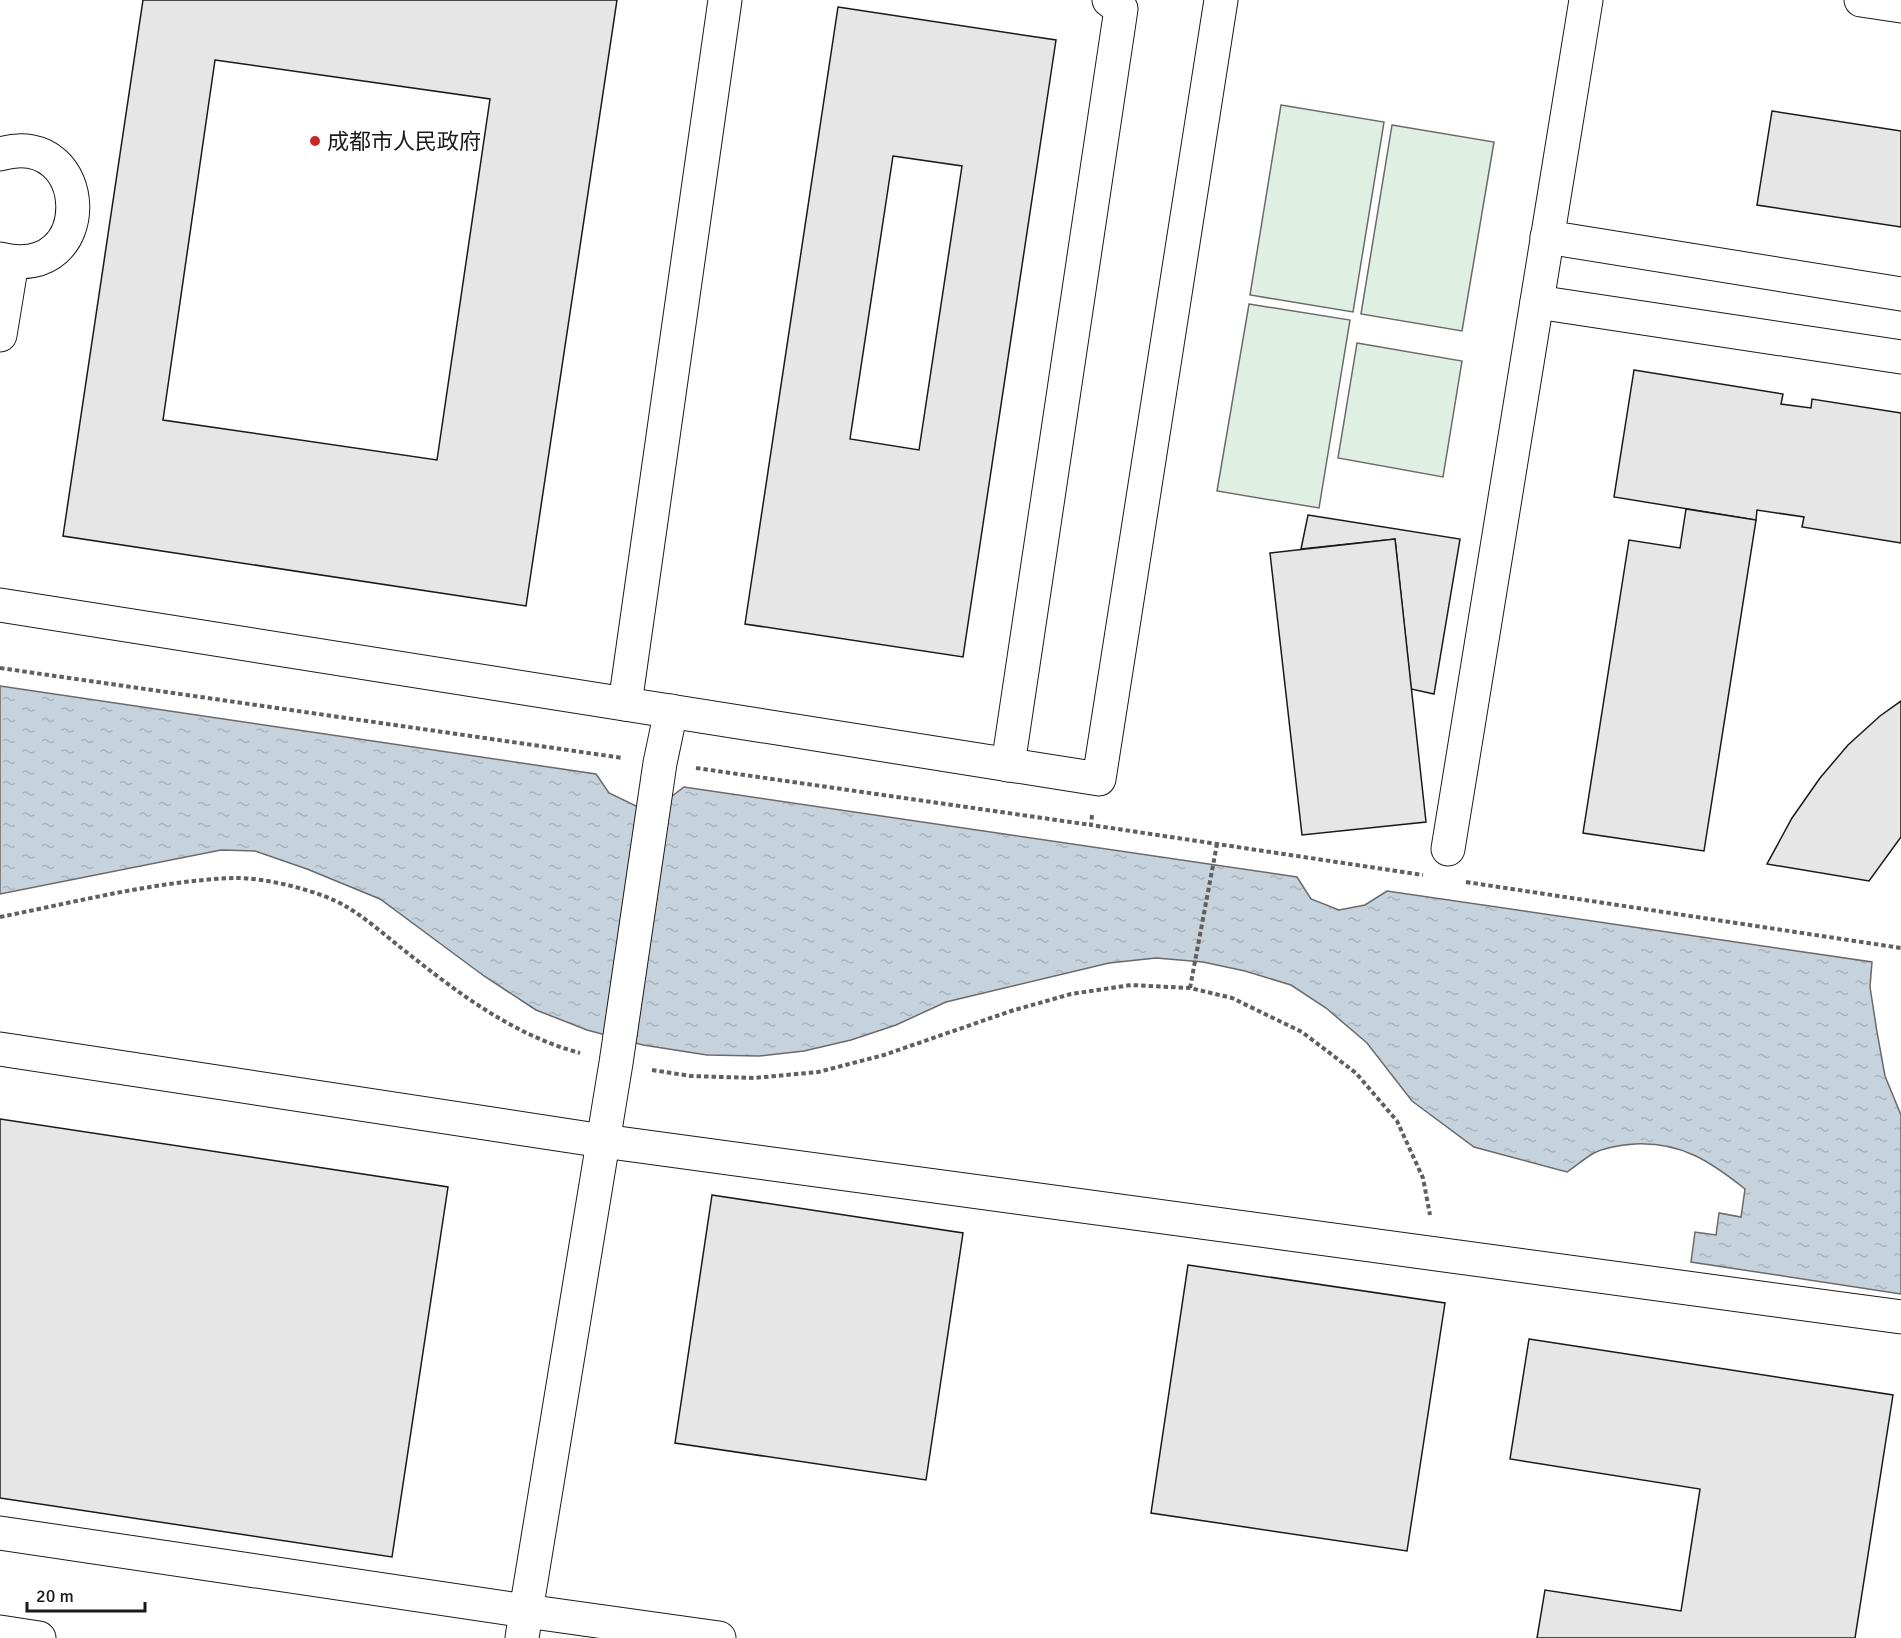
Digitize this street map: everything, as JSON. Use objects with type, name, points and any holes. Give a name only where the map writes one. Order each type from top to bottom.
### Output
[{"type":"street","points":[[624,704],[725,0]]},
{"type":"street","points":[[1008,765],[1121,9],[1109,0]]},
{"type":"street","points":[[0,605],[1099,779],[1221,0]]},
{"type":"street","points":[[1448,849],[1586,0]]},
{"type":"street","points":[[1861,0],[1901,6]]},
{"type":"street","points":[[0,154],[10,151],[28,151],[46,158],[61,170],[71,186],[75,205],[72,224],[62,241],[49,254],[31,261],[6,260],[0,335]]},
{"type":"street","points":[[1547,237],[1901,294]]},
{"type":"street","points":[[1537,302],[1901,357]]},
{"type":"street","points":[[524,1624],[617,1055],[658,775],[671,711]]},
{"type":"street","points":[[0,1049],[603,1141],[1901,1317]]},
{"type":"street","points":[[0,1533],[524,1624],[719,1638]]},
{"type":"street","points":[[0,1632],[39,1638]]},
{"type":"path","points":[[0,668],[658,775],[1090,825],[1429,876]]},
{"type":"path","points":[[1090,825],[1099,779]]},
{"type":"path","points":[[1190,988],[1217,844]]},
{"type":"path","points":[[0,917],[147,888],[235,878],[291,884],[346,906],[449,986],[501,1021],[564,1049],[617,1055],[638,1068],[691,1076],[754,1078],[818,1072],[884,1055],[1011,1011],[1071,994],[1131,985],[1190,988],[1232,998],[1302,1032],[1356,1073],[1398,1121],[1423,1178],[1437,1254]]},
{"type":"path","points":[[1464,882],[1901,948]]},
{"type":"green space","points":[[1281,105],[1384,122],[1353,312],[1250,295]]},
{"type":"green space","points":[[1392,125],[1494,142],[1462,331],[1361,314]]},
{"type":"green space","points":[[1249,304],[1350,320],[1319,508],[1217,491]]},
{"type":"green space","points":[[1357,343],[1462,361],[1443,477],[1338,458]]},
{"type":"water","points":[[0,686],[596,774],[609,793],[636,806],[664,802],[684,787],[1297,877],[1311,899],[1339,910],[1365,905],[1387,891],[1872,962],[1870,987],[1885,1076],[1901,1115],[1901,1294],[1691,1262],[1695,1232],[1716,1235],[1719,1213],[1741,1217],[1745,1189],[1707,1162],[1667,1146],[1635,1144],[1599,1151],[1567,1172],[1474,1147],[1412,1101],[1367,1043],[1326,1008],[1291,985],[1245,971],[1203,962],[1156,958],[1109,963],[946,1002],[896,1025],[851,1040],[804,1051],[759,1056],[707,1055],[643,1045],[587,1030],[536,1010],[484,976],[380,899],[307,869],[255,851],[221,850],[0,894]]},
{"type":"building","points":[[143,0],[617,0],[526,606],[63,536]],"holes":[[[215,60],[490,99],[437,460],[163,420]]]},
{"type":"building","points":[[838,7],[1056,40],[963,657],[745,624]],"holes":[[[893,156],[962,166],[919,450],[850,439]]]},
{"type":"building","points":[[1772,111],[1901,131],[1901,227],[1757,205]]},
{"type":"building","points":[[1634,370],[1783,394],[1781,404],[1811,408],[1812,399],[1901,413],[1901,543],[1802,527],[1804,517],[1757,510],[1756,520],[1614,497]]},
{"type":"building","points":[[1686,509],[1756,520],[1704,851],[1583,833],[1629,540],[1680,548]]},
{"type":"building","points":[[1308,515],[1460,539],[1434,694],[1411,689],[1395,539],[1301,549]]},
{"type":"building","points":[[1395,539],[1426,822],[1302,835],[1270,553]]},
{"type":"building","points":[[1901,701],[1901,837],[1869,881],[1767,864],[1792,818],[1820,778],[1848,745],[1880,716]]},
{"type":"building","points":[[0,1119],[448,1187],[392,1557],[0,1498]]},
{"type":"building","points":[[712,1195],[963,1233],[926,1480],[675,1443]]},
{"type":"building","points":[[1188,1265],[1445,1303],[1407,1551],[1151,1513]]},
{"type":"building","points":[[1529,1339],[1893,1395],[1855,1638],[1537,1638],[1545,1590],[1681,1611],[1700,1489],[1510,1459]]},
{"type":"place","name":"成都市人民政府","points":[[315,141]]}]
